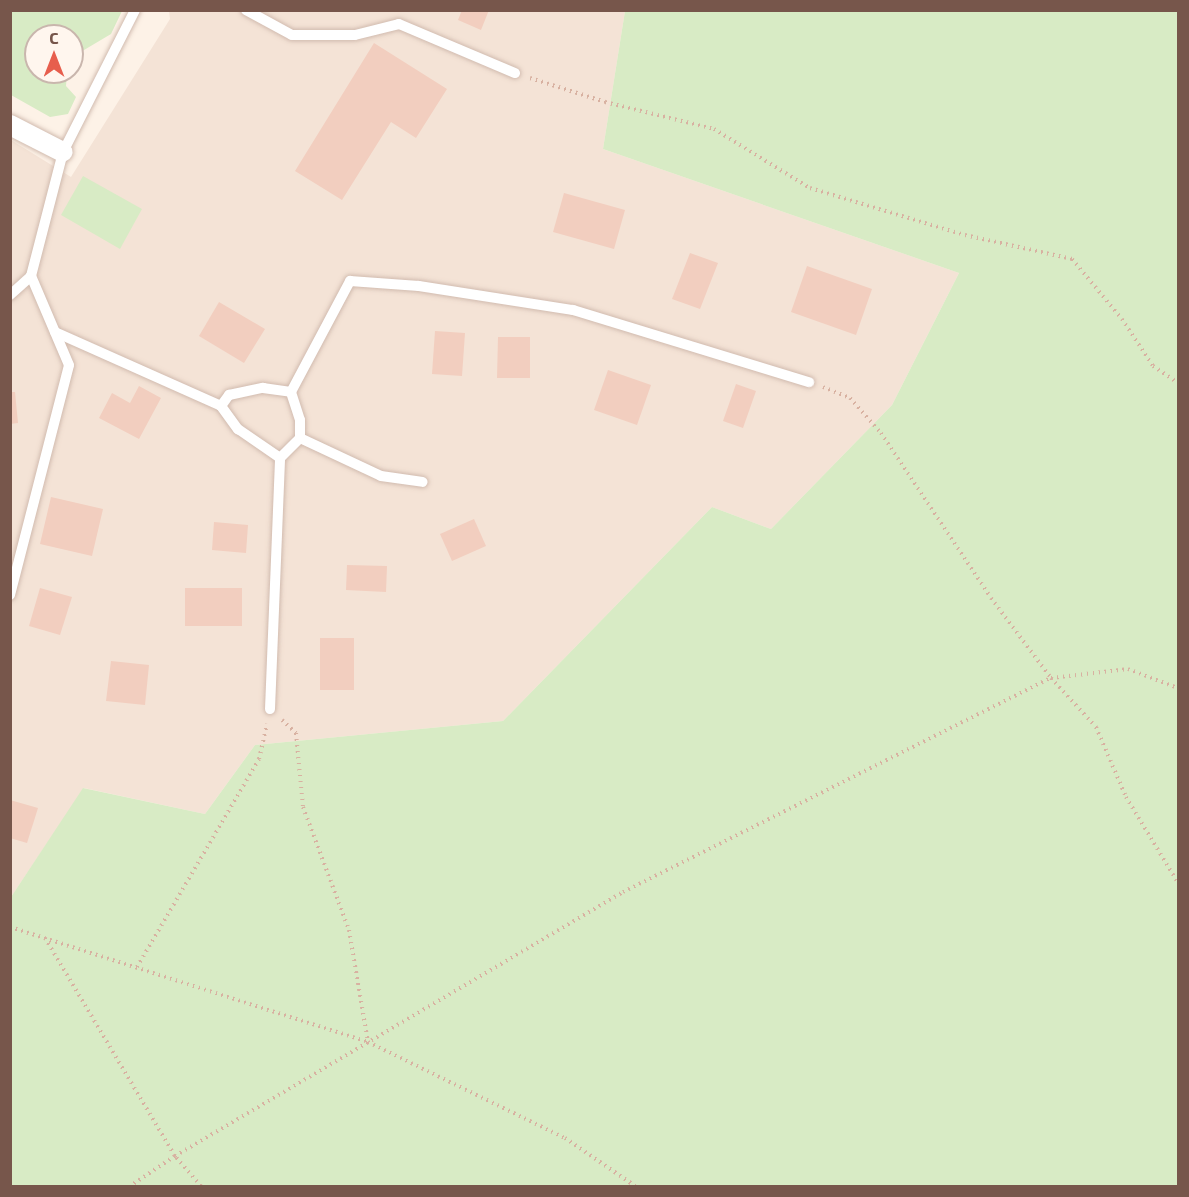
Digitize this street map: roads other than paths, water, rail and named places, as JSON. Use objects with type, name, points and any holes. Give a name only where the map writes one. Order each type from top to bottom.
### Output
[{"type":"street","points":[[10,125],[63,152]]},
{"type":"lane","points":[[10,295],[31,276],[63,152],[135,10]]},
{"type":"lane","points":[[246,10],[292,35],[355,35],[399,24],[515,73]]},
{"type":"lane","points":[[10,595],[69,365],[31,276]]},
{"type":"lane","points":[[270,709],[280,458],[300,438],[300,420],[291,392],[350,280],[419,286],[573,310],[809,381]]},
{"type":"lane","points":[[55,332],[221,406],[238,429],[280,458]]},
{"type":"lane","points":[[221,406],[229,395],[263,388],[291,392]]},
{"type":"lane","points":[[300,438],[381,476],[423,482]]}]
